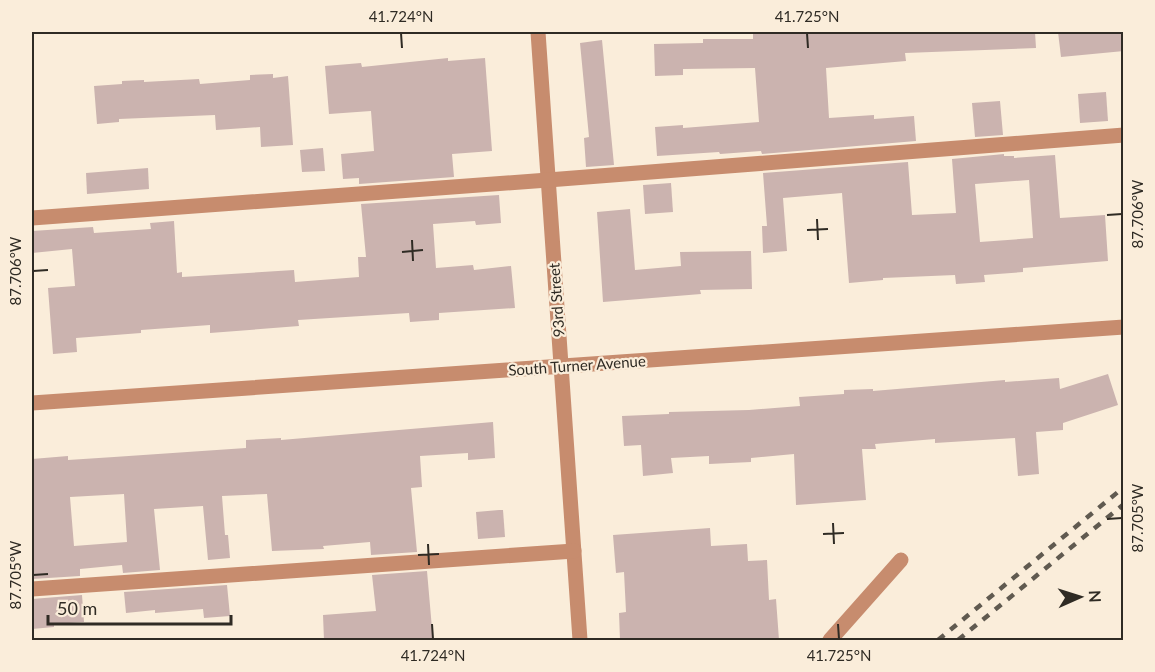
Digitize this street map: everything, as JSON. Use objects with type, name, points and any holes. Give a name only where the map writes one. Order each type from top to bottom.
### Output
[{"type":"street","name":"93rd Street","points":[[538,32],[580,640]]},
{"type":"street","points":[[32,218],[1124,135]]},
{"type":"street","name":"South Turner Avenue","points":[[32,403],[1124,327]]},
{"type":"street","points":[[32,589],[574,551]]},
{"type":"street","points":[[830,640],[901,560]]},
{"type":"building","points":[[753,32],[1035,32],[1036,48],[905,53],[906,61],[826,68],[829,118],[874,115],[874,119],[914,116],[916,141],[762,154],[761,151],[657,156],[655,127],[683,125],[683,128],[759,122],[755,68],[683,69],[683,75],[655,76],[654,44],[703,43],[703,39],[753,39]]},
{"type":"building","points":[[1058,32],[1124,32],[1124,51],[1061,57]]},
{"type":"building","points":[[602,40],[614,165],[586,167],[584,138],[589,137],[580,43]]},
{"type":"building","points":[[448,58],[448,61],[485,58],[492,151],[452,154],[454,177],[359,184],[359,178],[343,179],[341,154],[374,151],[371,111],[329,114],[325,66],[361,63],[362,67]]},
{"type":"building","points":[[273,74],[273,78],[288,76],[293,145],[261,147],[260,127],[216,130],[215,115],[119,119],[119,122],[97,124],[94,86],[144,80],[144,82],[199,79],[200,84],[250,80],[250,75]]},
{"type":"building","points":[[1106,92],[1108,121],[1080,123],[1078,94]]},
{"type":"building","points":[[1000,101],[1003,135],[975,137],[972,103]]},
{"type":"building","points":[[323,148],[325,171],[302,172],[300,150]]},
{"type":"building","points":[[1004,154],[1004,156],[1014,156],[1014,158],[1055,155],[1060,218],[1105,215],[1108,261],[1023,268],[1023,272],[984,275],[985,282],[956,284],[955,275],[883,278],[883,280],[849,283],[842,193],[783,198],[787,251],[763,253],[762,226],[767,226],[763,173],[908,162],[912,215],[956,213],[952,159]],"holes":[[[1029,180],[1033,238],[980,242],[975,184]]]},
{"type":"building","points":[[148,168],[149,189],[87,194],[86,173]]},
{"type":"building","points":[[671,183],[673,212],[645,214],[643,185]]},
{"type":"building","points":[[499,195],[501,223],[476,225],[475,221],[433,224],[436,268],[473,265],[474,270],[511,266],[515,308],[439,313],[439,320],[410,322],[409,313],[298,320],[299,326],[210,333],[210,325],[141,330],[141,333],[76,338],[77,352],[53,354],[48,288],[75,286],[72,249],[32,253],[32,231],[93,227],[94,233],[151,229],[150,223],[174,221],[177,273],[182,272],[182,277],[294,270],[295,282],[359,277],[358,257],[366,257],[361,204]]},
{"type":"building","points":[[630,209],[635,270],[681,266],[680,252],[751,251],[752,289],[700,290],[701,294],[603,302],[597,212]]},
{"type":"building","points":[[1108,374],[1118,405],[1063,423],[1063,430],[1036,432],[1039,474],[1018,476],[1015,438],[935,443],[935,439],[875,444],[876,449],[862,449],[866,500],[796,505],[794,454],[751,458],[751,462],[709,464],[709,456],[671,458],[673,473],[643,476],[641,445],[624,446],[622,416],[800,406],[799,397],[844,394],[844,390],[873,389],[873,391],[1005,380],[1005,382],[1059,378],[1060,389]]},
{"type":"building","points":[[493,422],[495,458],[468,460],[468,453],[420,456],[422,487],[411,488],[417,552],[371,555],[370,542],[323,546],[324,549],[272,551],[267,494],[222,496],[225,535],[228,535],[230,558],[208,560],[203,506],[154,509],[160,570],[123,573],[122,565],[80,569],[80,576],[32,579],[32,459],[68,456],[68,460],[246,448],[246,440],[281,438],[281,440]],"holes":[[[124,494],[127,542],[74,546],[70,497]]]},
{"type":"building","points":[[503,510],[505,537],[478,539],[476,512]]},
{"type":"building","points":[[710,528],[711,546],[747,544],[748,561],[767,560],[769,600],[776,599],[779,640],[620,640],[619,613],[626,612],[624,572],[616,573],[613,535]]},
{"type":"building","points":[[427,571],[433,640],[324,640],[323,615],[376,611],[372,575]]},
{"type":"building","points":[[227,585],[230,616],[204,618],[203,609],[126,613],[124,592]]},
{"type":"building","points":[[82,595],[84,622],[54,624],[54,627],[32,629],[32,599]]},
{"type":"railway","points":[[938,640],[1124,487]]},
{"type":"railway","points":[[958,640],[1124,504]]}]
